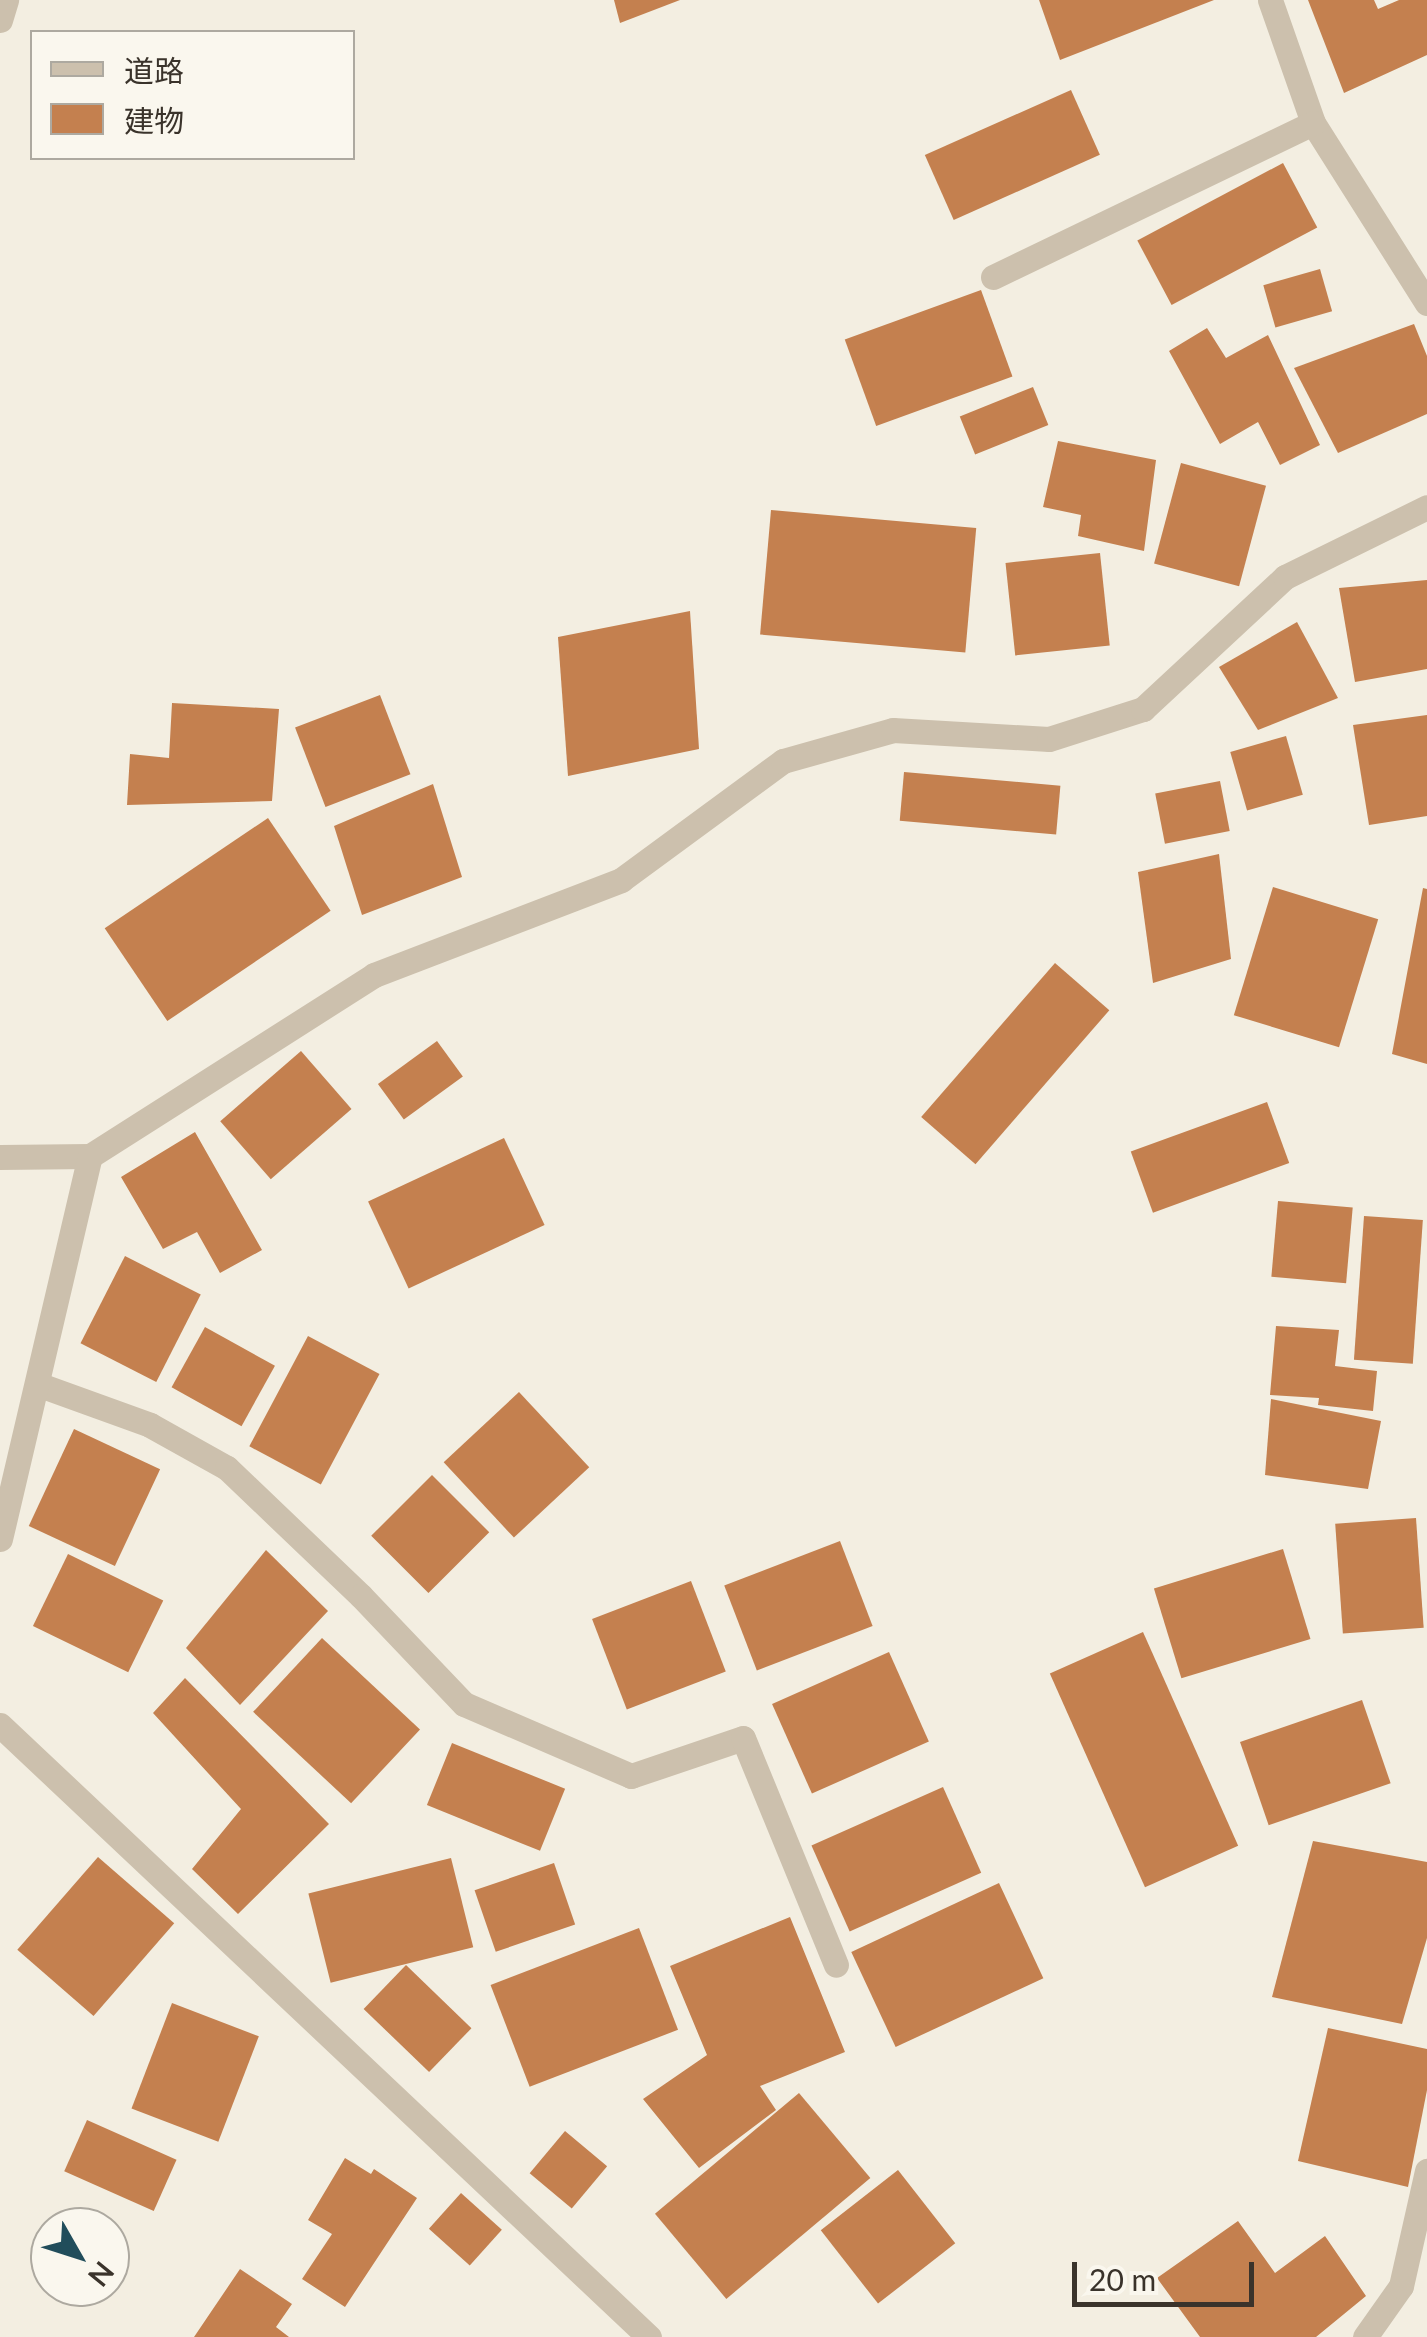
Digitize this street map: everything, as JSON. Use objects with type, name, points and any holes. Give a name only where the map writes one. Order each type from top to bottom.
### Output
[{"type":"street","points":[[0,20],[6,0]]},
{"type":"street","points":[[1270,0],[1313,123],[1427,303]]},
{"type":"street","points":[[993,277],[1313,123]]},
{"type":"street","points":[[0,1157],[90,1156],[374,975],[621,880],[784,761],[893,730],[1049,739],[1143,709],[1285,577],[1427,508]]},
{"type":"street","points":[[0,1539],[90,1156]]},
{"type":"street","points":[[36,1384],[150,1424],[227,1468],[362,1596],[464,1704],[630,1776],[743,1738],[836,1965]]},
{"type":"street","points":[[0,1725],[649,2337]]},
{"type":"street","points":[[1364,2337],[1400,2286],[1427,2172]]},
{"type":"building","points":[[614,0],[680,0],[620,23]]},
{"type":"building","points":[[1039,0],[1214,0],[1060,60]]},
{"type":"building","points":[[1308,0],[1374,0],[1378,9],[1399,0],[1427,0],[1427,55],[1344,93]]},
{"type":"building","points":[[1071,90],[1100,155],[954,220],[925,155]]},
{"type":"building","points":[[1283,163],[1317,227],[1172,305],[1137,240]]},
{"type":"building","points":[[1320,269],[1332,311],[1275,328],[1263,285]]},
{"type":"building","points":[[981,290],[1012,376],[876,426],[845,340]]},
{"type":"building","points":[[1414,324],[1427,356],[1427,414],[1338,453],[1294,368]]},
{"type":"building","points":[[1207,328],[1226,358],[1268,335],[1320,445],[1280,465],[1258,422],[1220,444],[1169,351]]},
{"type":"building","points":[[1033,387],[1048,425],[975,455],[960,417]]},
{"type":"building","points":[[1058,441],[1156,460],[1144,551],[1078,536],[1081,515],[1043,507]]},
{"type":"building","points":[[1181,463],[1266,486],[1239,586],[1154,563]]},
{"type":"building","points":[[771,510],[976,528],[965,652],[760,635]]},
{"type":"building","points":[[1100,553],[1110,645],[1015,655],[1006,563]]},
{"type":"building","points":[[1427,580],[1427,669],[1355,682],[1339,588]]},
{"type":"building","points":[[690,611],[699,749],[568,776],[558,637]]},
{"type":"building","points":[[1297,622],[1338,698],[1258,730],[1219,667]]},
{"type":"building","points":[[380,695],[410,774],[326,807],[295,728]]},
{"type":"building","points":[[172,703],[279,709],[272,801],[127,805],[130,754],[169,758]]},
{"type":"building","points":[[1427,715],[1427,816],[1369,825],[1353,725]]},
{"type":"building","points":[[1286,736],[1303,795],[1247,811],[1230,752]]},
{"type":"building","points":[[904,772],[1060,786],[1056,834],[900,821]]},
{"type":"building","points":[[1220,781],[1230,831],[1165,844],[1155,794]]},
{"type":"building","points":[[433,784],[462,877],[362,915],[334,826]]},
{"type":"building","points":[[268,818],[331,911],[167,1021],[105,928]]},
{"type":"building","points":[[1219,854],[1231,959],[1153,983],[1138,872]]},
{"type":"building","points":[[1273,887],[1378,919],[1339,1047],[1234,1015]]},
{"type":"building","points":[[1423,888],[1427,889],[1427,1064],[1392,1054]]},
{"type":"building","points":[[1055,963],[1109,1010],[976,1164],[921,1117]]},
{"type":"building","points":[[437,1041],[463,1077],[404,1120],[378,1084]]},
{"type":"building","points":[[301,1051],[352,1109],[271,1179],[220,1121]]},
{"type":"building","points":[[1267,1102],[1289,1163],[1153,1213],[1131,1152]]},
{"type":"building","points":[[195,1132],[262,1250],[220,1273],[197,1232],[163,1249],[121,1177]]},
{"type":"building","points":[[504,1138],[545,1225],[409,1288],[368,1201]]},
{"type":"building","points":[[1278,1201],[1353,1208],[1346,1283],[1271,1277]]},
{"type":"building","points":[[1364,1216],[1423,1220],[1413,1364],[1354,1360]]},
{"type":"building","points":[[125,1256],[201,1295],[156,1382],[81,1343]]},
{"type":"building","points":[[1276,1326],[1339,1330],[1335,1366],[1377,1371],[1373,1411],[1318,1405],[1319,1398],[1270,1395]]},
{"type":"building","points":[[205,1327],[275,1366],[242,1426],[172,1387]]},
{"type":"building","points":[[308,1336],[380,1374],[321,1484],[249,1446]]},
{"type":"building","points":[[519,1392],[589,1467],[514,1538],[444,1462]]},
{"type":"building","points":[[1271,1399],[1381,1421],[1368,1489],[1265,1475]]},
{"type":"building","points":[[74,1429],[160,1469],[115,1566],[29,1526]]},
{"type":"building","points":[[432,1475],[489,1532],[428,1593],[371,1536]]},
{"type":"building","points":[[1416,1518],[1424,1628],[1343,1633],[1335,1524]]},
{"type":"building","points":[[840,1541],[873,1626],[757,1670],[724,1585]]},
{"type":"building","points":[[1283,1549],[1310,1639],[1181,1678],[1154,1588]]},
{"type":"building","points":[[266,1550],[328,1611],[240,1705],[186,1648]]},
{"type":"building","points":[[68,1554],[163,1600],[128,1672],[33,1626]]},
{"type":"building","points":[[691,1581],[726,1672],[627,1710],[592,1619]]},
{"type":"building","points":[[1143,1632],[1238,1846],[1145,1887],[1050,1673]]},
{"type":"building","points":[[322,1638],[420,1729],[351,1803],[253,1712]]},
{"type":"building","points":[[889,1652],[929,1742],[812,1794],[772,1704]]},
{"type":"building","points":[[185,1678],[329,1824],[238,1914],[192,1869],[241,1809],[153,1713]]},
{"type":"building","points":[[1362,1700],[1391,1783],[1269,1825],[1240,1742]]},
{"type":"building","points":[[452,1743],[565,1789],[540,1851],[427,1805]]},
{"type":"building","points":[[943,1787],[981,1873],[850,1931],[811,1846]]},
{"type":"building","points":[[1313,1841],[1427,1862],[1427,1938],[1402,2024],[1272,1997]]},
{"type":"building","points":[[98,1857],[174,1923],[94,2016],[17,1950]]},
{"type":"building","points":[[451,1858],[473,1947],[331,1983],[308,1894]]},
{"type":"building","points":[[554,1863],[575,1924],[496,1952],[475,1890]]},
{"type":"building","points":[[999,1883],[1043,1978],[896,2047],[851,1952]]},
{"type":"building","points":[[790,1917],[845,2052],[760,2086],[776,2110],[699,2168],[643,2099],[707,2055],[670,1966]]},
{"type":"building","points":[[639,1928],[678,2030],[530,2087],[491,1985]]},
{"type":"building","points":[[406,1965],[471,2028],[429,2072],[364,2009]]},
{"type":"building","points":[[172,2003],[259,2036],[218,2142],[132,2108]]},
{"type":"building","points":[[1328,2028],[1427,2049],[1427,2090],[1408,2187],[1298,2161]]},
{"type":"building","points":[[799,2093],[870,2178],[726,2299],[655,2214]]},
{"type":"building","points":[[87,2120],[177,2160],[154,2211],[64,2171]]},
{"type":"building","points":[[565,2131],[607,2166],[572,2208],[530,2173]]},
{"type":"building","points":[[345,2158],[371,2174],[374,2169],[417,2198],[345,2307],[302,2279],[332,2234],[308,2220]]},
{"type":"building","points":[[898,2170],[955,2243],[878,2304],[821,2230]]},
{"type":"building","points":[[461,2193],[502,2230],[470,2265],[429,2229]]},
{"type":"building","points":[[1238,2221],[1275,2273],[1325,2236],[1366,2296],[1316,2337],[1200,2337],[1157,2278]]},
{"type":"building","points":[[240,2269],[292,2304],[276,2327],[289,2337],[194,2337]]}]
